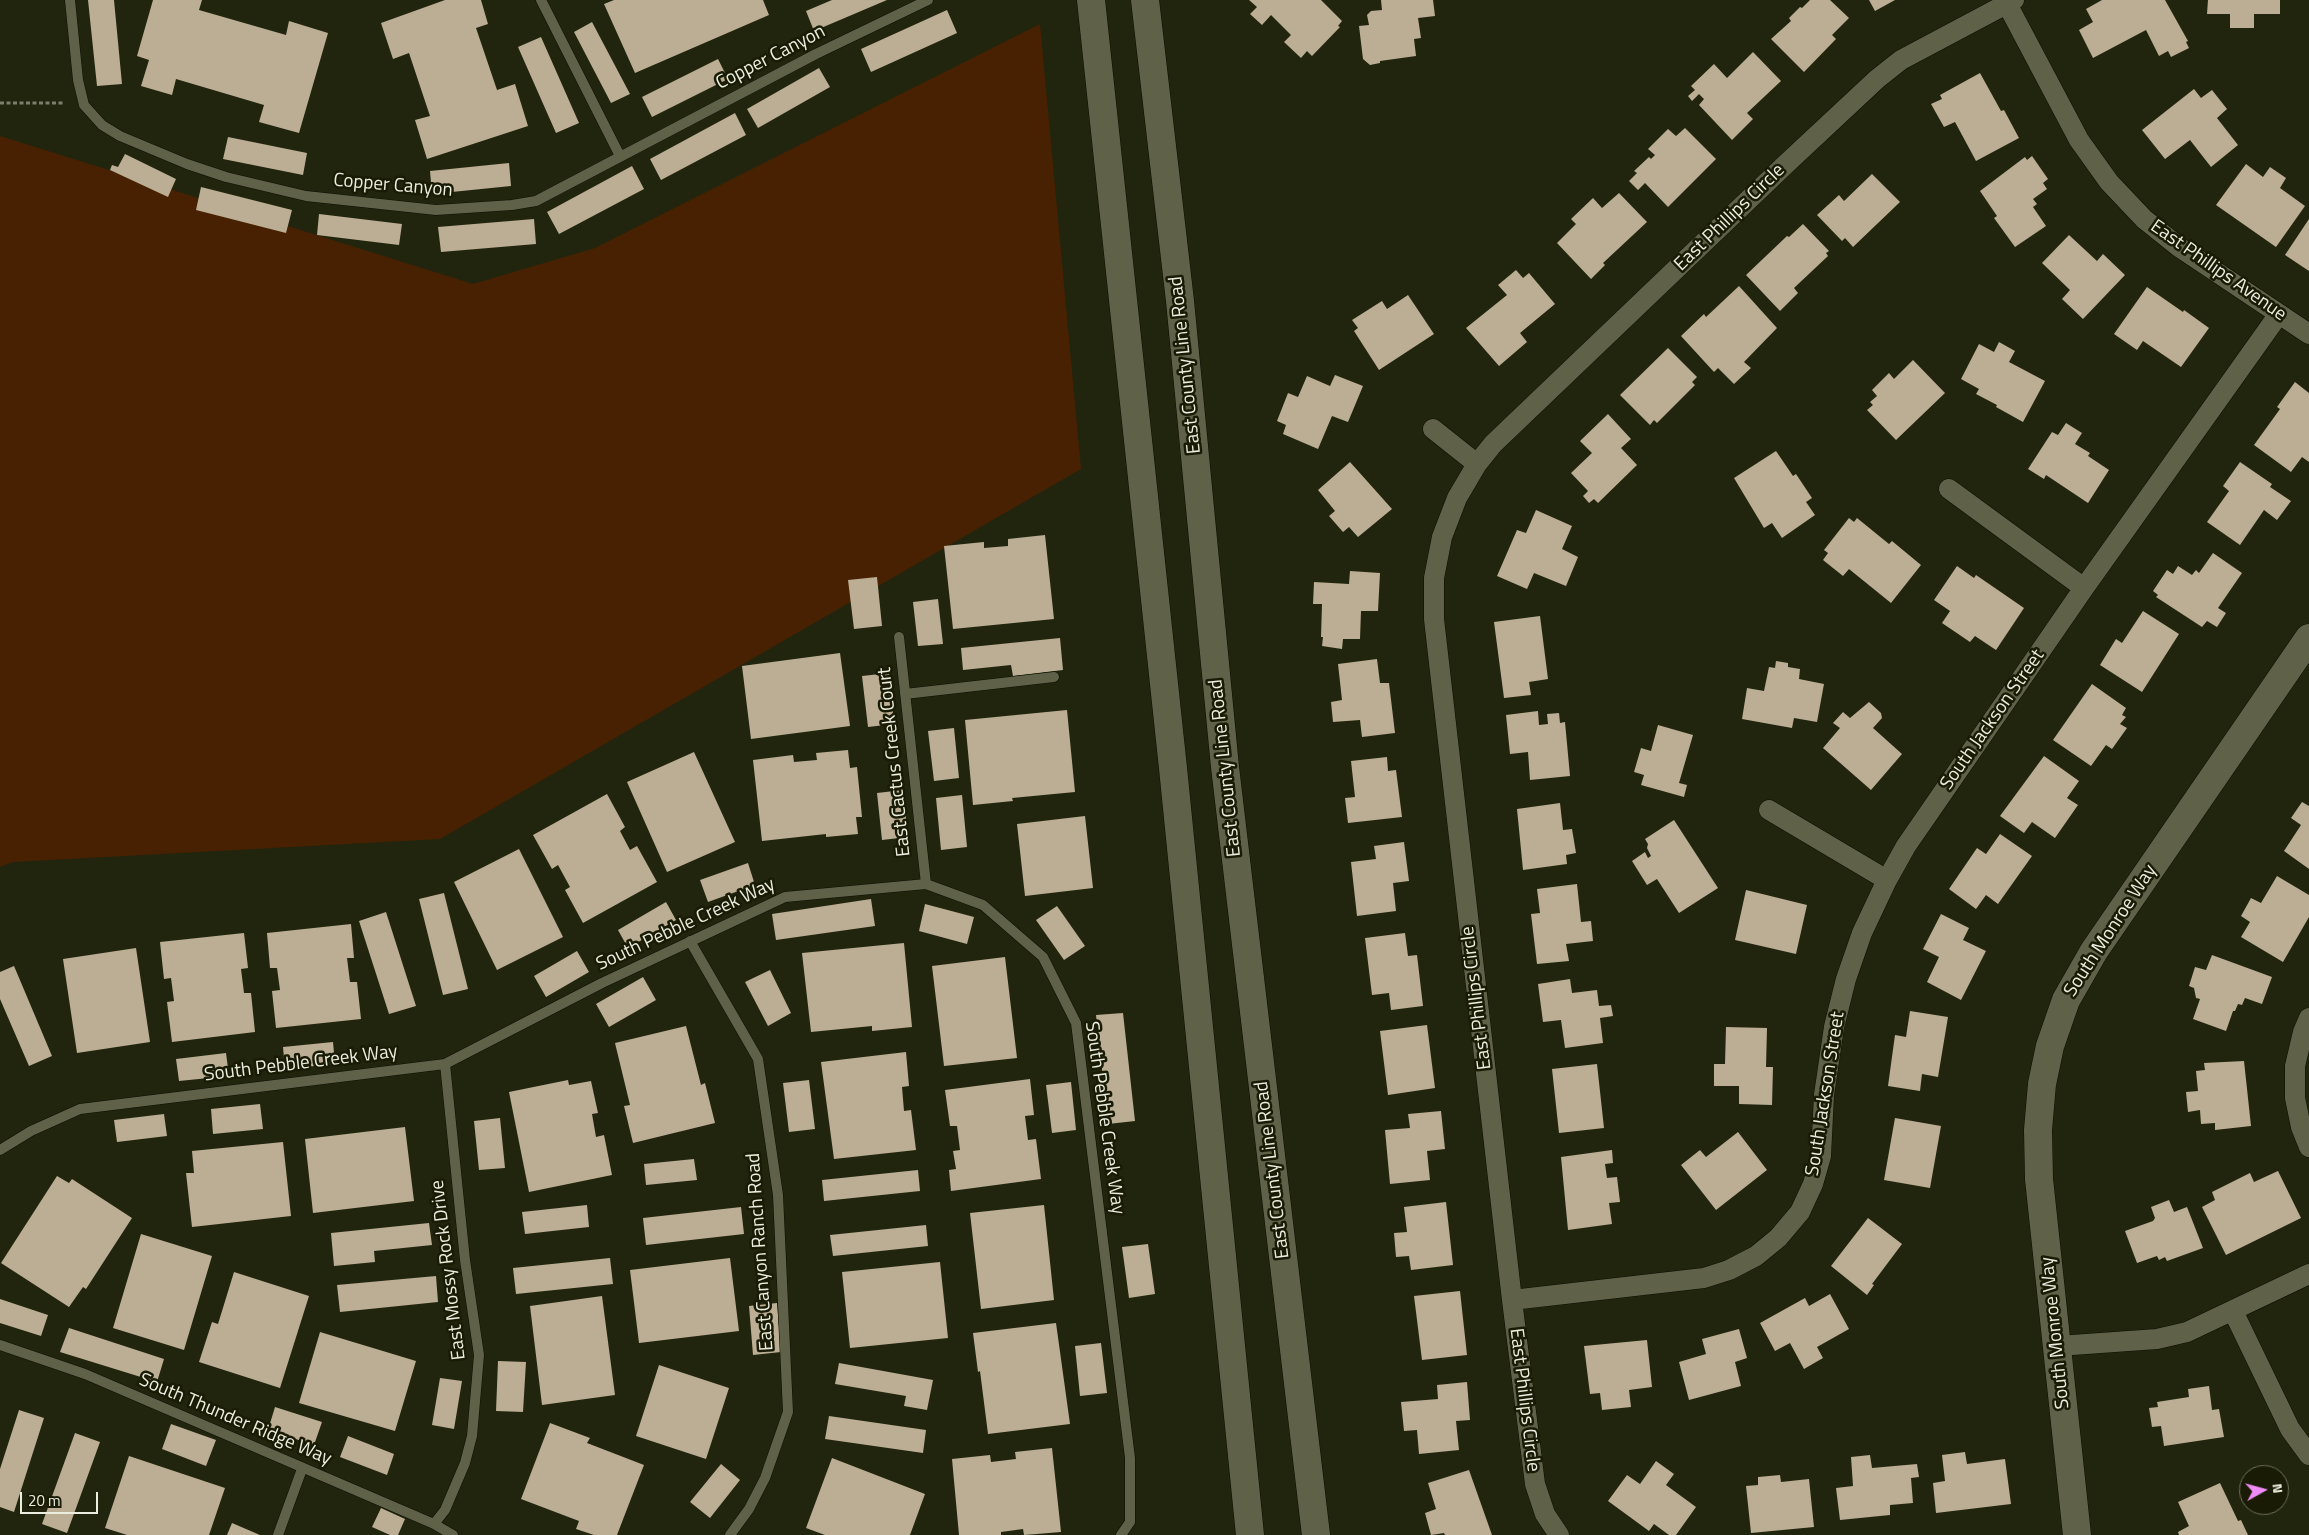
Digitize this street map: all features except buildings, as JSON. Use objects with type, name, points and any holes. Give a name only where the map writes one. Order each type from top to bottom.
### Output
[{"type":"main road","points":[[1091,0],[1173,768],[1250,1535]]},
{"type":"main road","name":"East County Line Road","points":[[1145,0],[1180,301],[1225,767],[1316,1535]]},
{"type":"main road","name":"South Monroe Way","points":[[2077,1535],[2039,1179],[2038,1130],[2042,1084],[2050,1046],[2066,1000],[2094,951],[2309,638]]},
{"type":"street","name":"East Phillips Avenue","points":[[2008,1],[2079,140],[2109,182],[2144,219],[2179,247],[2309,334]]},
{"type":"street","name":"East Phillips Circle","points":[[1559,1535],[1545,1514],[1535,1484],[1512,1300],[1434,619],[1434,578],[1442,537],[1457,498],[1477,464],[1493,444],[1877,79],[1901,60],[2008,1]]},
{"type":"street","name":"South Jackson Street","points":[[1512,1300],[1704,1278],[1729,1270],[1756,1256],[1778,1238],[1800,1212],[1813,1184],[1821,1156],[1824,1095],[1834,1027],[1846,979],[1862,933],[1887,880],[1906,846],[2084,588],[2279,314]]},
{"type":"street","points":[[1433,429],[1477,464]]},
{"type":"street","points":[[1949,489],[2084,588]]},
{"type":"street","points":[[1769,810],[1887,880]]},
{"type":"street","points":[[2309,1018],[2303,1032],[2295,1066],[2295,1098],[2301,1127],[2309,1148]]},
{"type":"street","points":[[2058,1346],[2157,1338],[2187,1332],[2309,1274]]},
{"type":"street","points":[[2233,1311],[2290,1429],[2309,1455]]},
{"type":"lane","name":"Copper Canyon","points":[[70,0],[78,80],[84,105],[102,125],[120,136],[187,164],[226,177],[306,196],[436,210],[524,204],[536,201],[816,54],[928,0]]},
{"type":"lane","points":[[541,0],[620,156]]},
{"type":"lane","name":"East Cactus Creek Court","points":[[899,637],[926,884]]},
{"type":"lane","points":[[905,694],[1054,677]]},
{"type":"lane","name":"South Pebble Creek Way","points":[[0,1150],[31,1131],[80,1109],[444,1064],[602,983],[785,897],[926,884],[983,905],[1043,957],[1076,1023],[1130,1458],[1130,1522],[1121,1535]]},
{"type":"lane","name":"East Canyon Ranch Road","points":[[690,941],[758,1059],[778,1195],[788,1412],[765,1478],[749,1509],[730,1535]]},
{"type":"lane","name":"East Mossy Rock Drive","points":[[434,1524],[445,1510],[465,1463],[472,1436],[479,1355],[465,1260],[444,1064]]},
{"type":"lane","name":"South Thunder Ridge Way","points":[[0,1346],[86,1374],[434,1524],[453,1535]]},
{"type":"lane","points":[[278,1535],[302,1468]]},
{"type":"path","points":[[0,103],[84,105]]},
{"type":"shaded area","points":[[1040,24],[1081,469],[440,839],[13,862],[0,867],[0,136],[473,284],[595,248]]}]
